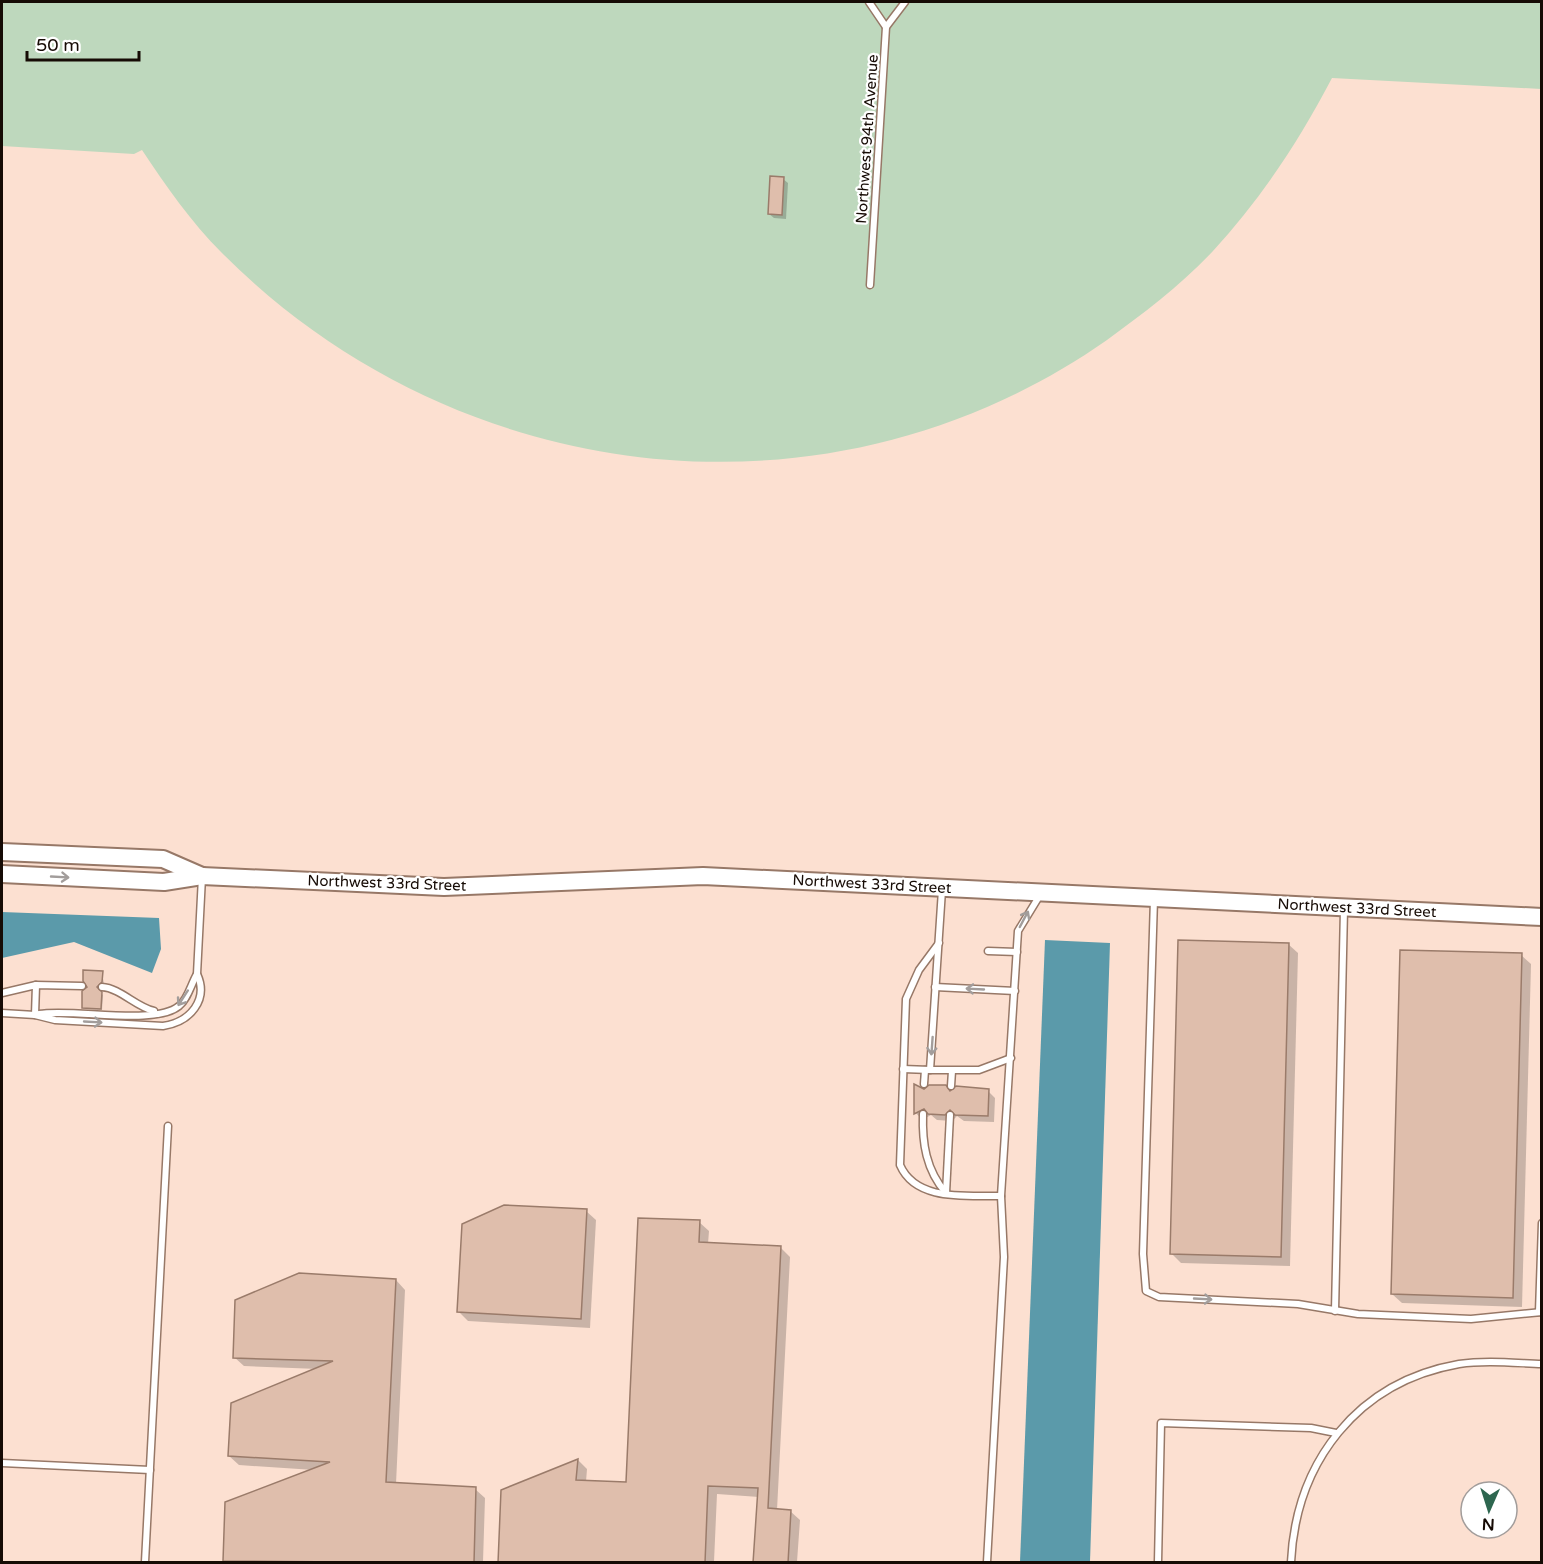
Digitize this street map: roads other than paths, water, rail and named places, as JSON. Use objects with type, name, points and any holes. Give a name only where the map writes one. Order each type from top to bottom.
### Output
[{"type":"street","name":"Northwest 33rd Street","points":[[2,852],[163,860],[202,876]]},
{"type":"street","name":"Northwest 33rd Street","points":[[2,874],[165,882],[202,876],[444,886],[693,876],[1542,917]]},
{"type":"lane","points":[[869,2],[886,27],[905,2]]},
{"type":"lane","name":"Northwest 94th Avenue","points":[[870,285],[886,27]]},
{"type":"lane","points":[[2,1013],[35,1015],[55,1020],[173,1024],[189,1015],[199,1003],[202,985],[198,974],[202,876]]},
{"type":"lane","points":[[924,1084],[928,1070],[942,887]]},
{"type":"lane","points":[[987,1563],[1004,1257],[1001,1196],[1017,952],[1021,923],[1042,892]]},
{"type":"lane","points":[[1154,898],[1143,1254],[1145,1287],[1153,1295],[1298,1304],[1358,1314],[1471,1319],[1540,1312],[1542,1223]]},
{"type":"lane","points":[[1335,1311],[1344,907]]},
{"type":"lane","points":[[939,943],[919,970],[908,992],[900,1165],[904,1174],[919,1187],[946,1193],[1001,1196]]},
{"type":"lane","points":[[988,951],[1017,952]]},
{"type":"lane","points":[[35,1015],[53,1012],[128,1015],[160,1013],[180,1006],[198,974]]},
{"type":"lane","points":[[35,1015],[36,985]]},
{"type":"lane","points":[[2,993],[36,985],[82,986]]},
{"type":"lane","points":[[102,987],[111,989],[141,1007],[160,1013]]},
{"type":"lane","points":[[935,987],[1015,991]]},
{"type":"lane","points":[[903,1069],[979,1070],[1011,1058]]},
{"type":"lane","points":[[951,1086],[952,1071]]},
{"type":"lane","points":[[923,1114],[924,1148],[930,1168],[946,1193]]},
{"type":"lane","points":[[946,1193],[950,1115]]},
{"type":"lane","points":[[145,1563],[168,1126]]},
{"type":"lane","points":[[1291,1563],[1294,1525],[1315,1467],[1336,1433],[1381,1395],[1430,1371],[1478,1362],[1542,1364]]},
{"type":"lane","points":[[1158,1563],[1161,1423],[1311,1428],[1336,1433]]},
{"type":"lane","points":[[2,1463],[150,1470]]},
{"type":"water","points":[[2,912],[159,918],[161,949],[152,973],[74,942],[2,958]]},
{"type":"water","points":[[1045,940],[1110,943],[1090,1562],[1020,1562]]}]
